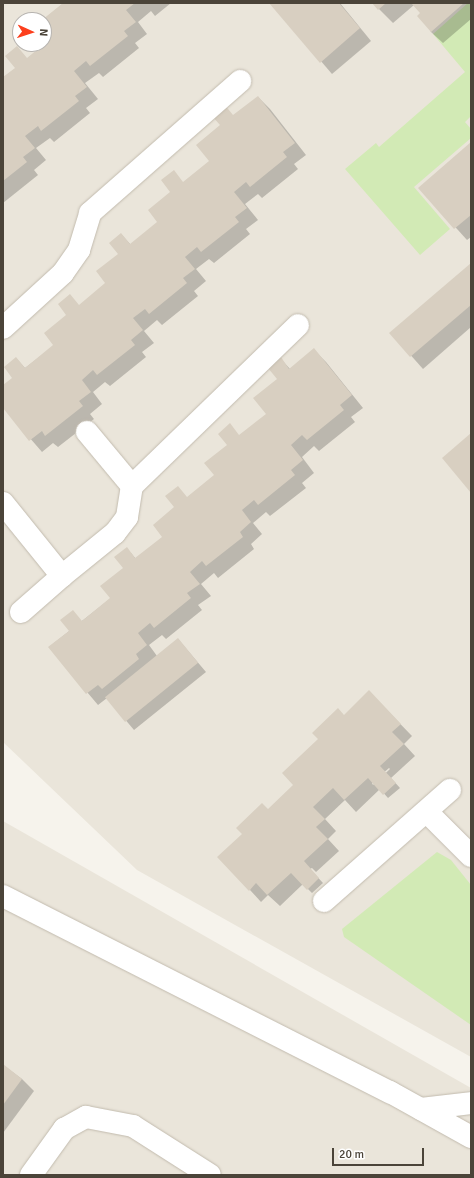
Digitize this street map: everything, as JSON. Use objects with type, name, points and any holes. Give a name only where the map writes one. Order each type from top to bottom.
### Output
[{"type":"street","points":[[6,318],[63,273],[79,250],[90,212],[240,81]]},
{"type":"street","points":[[21,612],[115,533],[127,517],[132,486],[298,325]]},
{"type":"street","points":[[87,432],[132,486]]},
{"type":"street","points":[[3,503],[62,576]]},
{"type":"street","points":[[324,901],[427,812],[450,790]]},
{"type":"street","points":[[427,812],[471,856]]},
{"type":"street","points":[[3,896],[390,1092],[471,1138]]},
{"type":"street","points":[[421,1109],[471,1103]]},
{"type":"street","points":[[31,1175],[64,1129],[86,1117],[133,1126],[210,1175]]},
{"type":"shaded area","points":[[3,3],[471,3],[471,1057],[137,870],[3,742]]},
{"type":"shaded area","points":[[3,821],[471,1088],[471,1175],[3,1175]]},
{"type":"green space","points":[[468,3],[471,3],[471,116],[465,122],[471,129],[471,138],[414,187],[450,229],[420,255],[345,169],[376,143],[379,147],[465,72],[433,34]]},
{"type":"green space","points":[[437,852],[451,860],[471,885],[471,1025],[344,937],[342,929]]},
{"type":"building","points":[[63,3],[135,3],[126,10],[136,22],[124,31],[128,36],[90,66],[86,61],[74,71],[87,87],[75,96],[79,101],[41,131],[38,126],[25,136],[35,148],[23,157],[27,162],[3,181],[3,77],[15,68],[5,56],[12,50],[12,52],[22,52],[27,58],[34,52],[52,52],[52,12]]},
{"type":"building","points":[[269,3],[339,3],[360,28],[320,63]]},
{"type":"building","points":[[372,3],[386,3],[378,10]]},
{"type":"building","points":[[411,3],[464,3],[431,32],[417,16],[420,13]]},
{"type":"building","points":[[258,96],[295,143],[283,152],[287,157],[250,187],[246,182],[234,192],[247,208],[235,217],[239,222],[201,252],[197,247],[185,257],[195,269],[183,278],[187,283],[149,314],[145,309],[133,318],[143,330],[131,340],[135,345],[97,375],[93,370],[82,380],[91,392],[79,401],[83,406],[45,436],[42,431],[29,441],[3,408],[3,385],[12,378],[4,367],[16,357],[25,368],[53,345],[44,333],[66,315],[58,304],[70,294],[79,305],[105,283],[96,271],[118,254],[109,243],[121,233],[130,244],[157,222],[148,210],[170,192],[161,180],[174,170],[183,182],[209,161],[196,145],[220,125],[211,115],[224,104],[233,115]]},
{"type":"building","points":[[471,142],[471,215],[454,229],[418,188]]},
{"type":"building","points":[[471,263],[471,305],[410,357],[389,333]]},
{"type":"building","points":[[314,348],[352,395],[340,405],[344,410],[307,440],[302,435],[291,445],[303,460],[291,470],[295,475],[258,505],[254,500],[242,510],[251,522],[240,532],[243,537],[206,566],[202,561],[190,572],[200,584],[187,593],[191,598],[154,628],[150,623],[138,633],[147,645],[136,654],[139,659],[102,689],[98,685],[86,694],[48,647],[69,631],[60,620],[73,610],[82,621],[110,598],[100,586],[123,568],[114,557],[127,547],[135,558],[162,537],[153,525],[174,507],[165,496],[178,486],[187,497],[214,475],[204,463],[227,445],[218,434],[230,423],[239,435],[266,414],[253,398],[277,379],[268,368],[281,357],[289,369]]},
{"type":"building","points":[[471,433],[471,493],[442,458]]},
{"type":"building","points":[[178,638],[198,663],[125,722],[105,697]]},
{"type":"building","points":[[369,690],[401,724],[392,732],[404,744],[380,766],[396,783],[383,795],[368,778],[344,800],[333,788],[313,807],[325,819],[316,827],[328,839],[304,861],[319,878],[307,890],[291,873],[267,895],[256,883],[249,891],[217,857],[242,834],[236,828],[262,803],[268,809],[293,785],[282,773],[318,739],[312,733],[338,708],[344,715]]},
{"type":"building","points":[[3,1064],[22,1079],[3,1105]]}]
